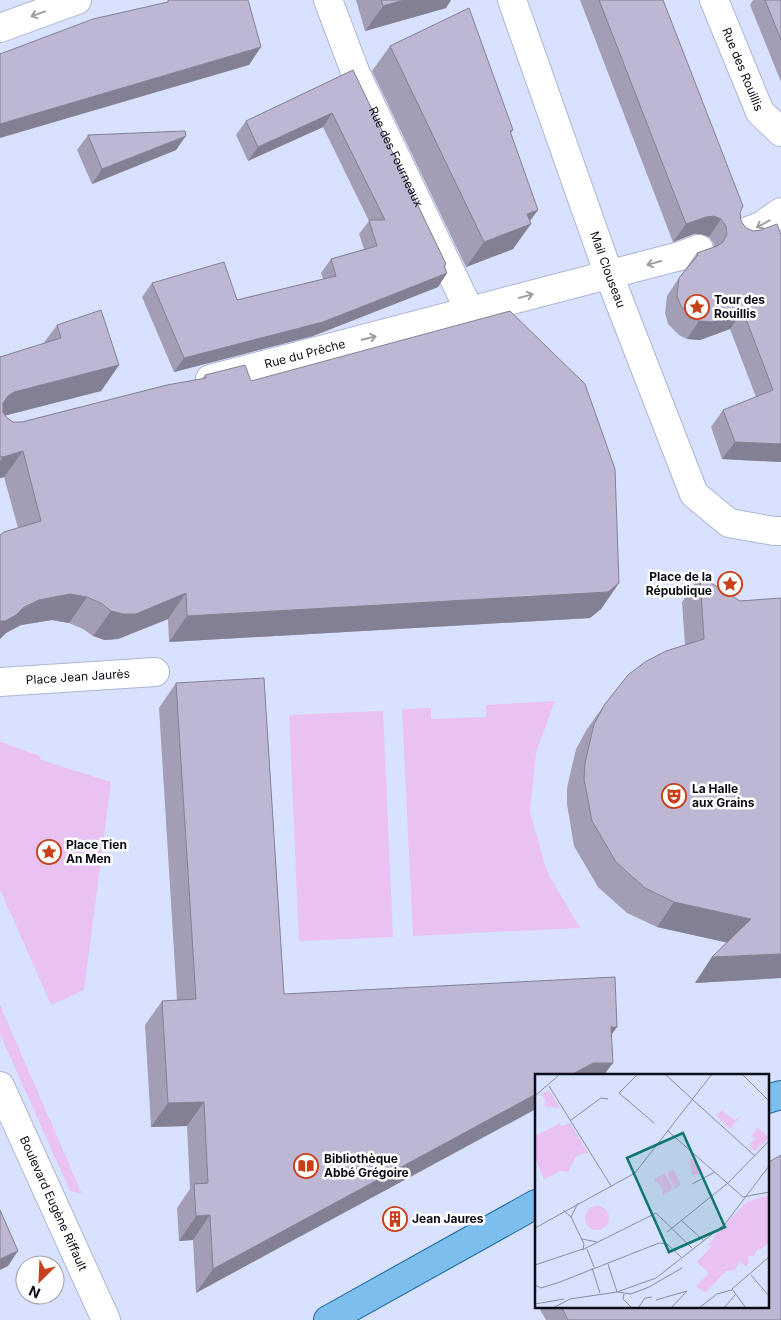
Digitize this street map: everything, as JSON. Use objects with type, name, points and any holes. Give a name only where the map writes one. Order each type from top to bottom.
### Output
[{"type":"main road","points":[[768,1099],[781,1095]]},
{"type":"main road","points":[[328,1320],[535,1205]]},
{"type":"street","points":[[0,28],[77,0]]},
{"type":"street","name":"Rue des Fourneaux","points":[[328,0],[356,74],[470,312]]},
{"type":"street","name":"Mail Clouseau","points":[[512,0],[609,274],[694,494],[729,523],[774,532],[781,531]]},
{"type":"street","name":"Rue des Rouillis","points":[[714,0],[760,112],[781,132]]},
{"type":"street","points":[[743,233],[761,226],[781,212]]},
{"type":"street","name":"Rue du Prêche","points":[[182,386],[470,312],[680,256],[699,249]]},
{"type":"street","name":"Place Jean Jaurès","points":[[0,682],[154,672]]},
{"type":"street","name":"Boulevard Eugène Riffault","points":[[0,1086],[106,1320]]},
{"type":"shaded area","points":[[555,701],[536,752],[530,812],[547,872],[580,928],[413,936],[402,709],[431,708],[431,719],[486,717],[486,705]]},
{"type":"shaded area","points":[[383,711],[393,937],[299,941],[289,715]]},
{"type":"shaded area","points":[[0,739],[1,742],[40,756],[41,760],[111,782],[84,990],[51,1005],[0,889]]},
{"type":"shaded area","points":[[0,1005],[82,1194],[70,1191],[0,1034]]},
{"type":"building","points":[[168,0],[248,0],[261,47],[0,124],[0,54],[93,19],[168,2]]},
{"type":"building","points":[[381,0],[404,0],[383,6]]},
{"type":"building","points":[[599,0],[663,0],[743,206],[740,213],[741,221],[746,228],[753,231],[777,224],[781,235],[781,444],[735,442],[723,410],[773,390],[743,311],[713,322],[699,321],[691,317],[681,306],[677,296],[679,278],[698,255],[697,253],[723,242],[727,234],[726,226],[721,219],[714,216],[686,224]]},
{"type":"building","points":[[765,0],[781,0],[781,40]]},
{"type":"building","points":[[469,8],[513,130],[510,131],[538,210],[527,214],[531,224],[484,242],[390,46]]},
{"type":"building","points":[[353,70],[446,264],[444,266],[447,273],[323,322],[184,358],[152,283],[224,262],[237,300],[336,276],[331,259],[377,246],[369,220],[385,220],[332,113],[258,147],[246,121]]},
{"type":"building","points":[[185,131],[186,136],[102,169],[88,135]]},
{"type":"building","points":[[101,310],[119,365],[14,392],[3,403],[3,412],[7,418],[13,422],[22,422],[167,385],[206,378],[205,375],[245,365],[251,381],[510,311],[585,384],[615,469],[619,583],[608,592],[187,616],[186,593],[136,614],[123,614],[111,611],[101,603],[87,597],[70,594],[39,600],[24,607],[16,615],[5,621],[0,621],[0,535],[4,532],[41,521],[23,451],[3,457],[0,456],[0,357],[61,338],[57,325]]},
{"type":"building","name":"La Halle aux Grains","points":[[700,576],[740,601],[781,598],[781,954],[712,957],[751,919],[674,902],[645,888],[616,862],[592,821],[584,779],[585,763],[594,724],[605,704],[628,675],[645,662],[666,651],[704,639]]},
{"type":"building","points":[[264,678],[284,994],[615,977],[617,1027],[611,1027],[613,1063],[593,1063],[573,1074],[535,1074],[535,1095],[213,1269],[210,1215],[196,1216],[194,1184],[208,1183],[204,1102],[168,1103],[162,1001],[196,999],[176,683]]},
{"type":"building","points":[[781,1155],[781,1320],[568,1320],[562,1308],[768,1308],[768,1162]]},
{"type":"building","points":[[0,1210],[18,1251],[0,1259]]},
{"type":"place","name":"Tour des Rouillis","points":[[697,307]]},
{"type":"place","name":"Place de la République","points":[[730,584]]},
{"type":"place","name":"La Halle aux Grains","points":[[674,796]]},
{"type":"place","name":"Place Tien An Men","points":[[49,852]]},
{"type":"place","name":"Bibliothèque Abbé Grégoire","points":[[306,1166]]},
{"type":"place","name":"Jean Jaures","points":[[395,1219]]}]
